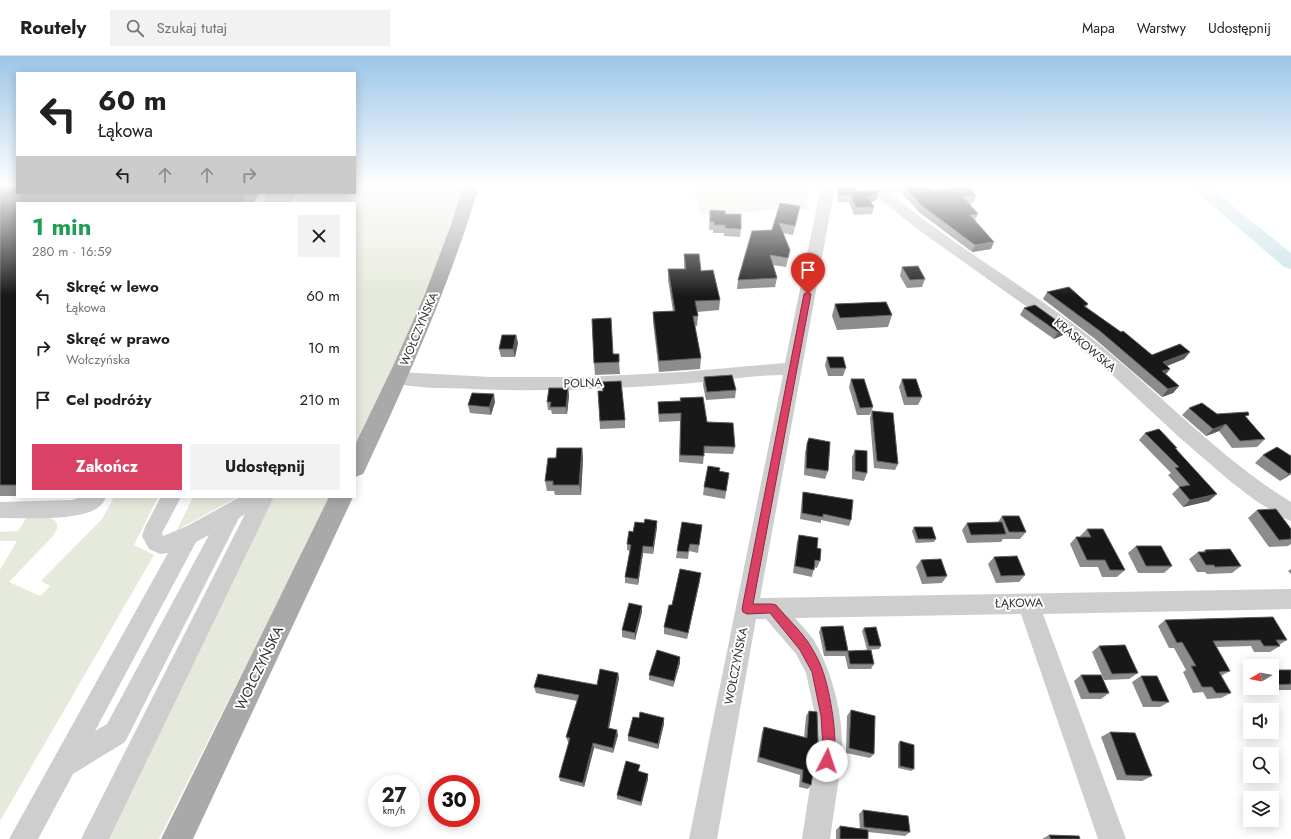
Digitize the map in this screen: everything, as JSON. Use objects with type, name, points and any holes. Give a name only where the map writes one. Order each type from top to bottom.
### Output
[{"type":"main road","name":"WOŁCZYŃSKA","points":[[356,466],[398,378],[437,286],[459,223]]},
{"type":"main road","name":"WOŁCZYŃSKA","points":[[177,839],[341,498]]},
{"type":"street","name":"WOŁCZYŃSKA","points":[[703,839],[821,223]]},
{"type":"street","name":"KRASKOWSKA","points":[[920,223],[1062,324],[1090,346],[1159,409],[1234,473],[1291,512]]},
{"type":"street","name":"POLNA","points":[[398,378],[461,383],[584,383],[649,380],[782,369],[793,371]]},
{"type":"street","points":[[0,510],[72,508],[88,503],[95,498]]},
{"type":"street","points":[[170,498],[152,533],[152,540],[155,543],[162,545],[169,544],[189,535],[255,498]]},
{"type":"street","points":[[96,839],[264,498]]},
{"type":"street","points":[[63,766],[116,733],[232,511]]},
{"type":"street","points":[[23,839],[189,535]]},
{"type":"street","name":"ŁĄKOWA","points":[[747,609],[1291,599]]},
{"type":"street","points":[[1028,603],[1112,839]]},
{"type":"street","points":[[772,608],[804,646],[817,670],[827,716],[829,747],[816,839]]},
{"type":"shaded area","points":[[356,223],[454,223],[420,317],[356,444]]},
{"type":"shaded area","points":[[113,498],[158,498],[134,545],[154,555],[0,821],[0,570],[17,541],[0,541],[0,532],[18,531],[27,517],[47,516],[57,523],[57,529],[52,537],[9,582],[40,596],[50,586],[41,581],[102,519]]},
{"type":"shaded area","points":[[193,498],[236,498],[177,530]]},
{"type":"shaded area","points":[[274,498],[330,498],[159,839],[107,839]]},
{"type":"building","points":[[0,223],[16,223],[16,485],[0,485]]},
{"type":"building","points":[[714,223],[741,223],[741,229],[725,228],[725,225],[714,225]]},
{"type":"building","points":[[774,223],[796,223],[795,226],[779,223],[790,250],[788,258],[770,255],[777,278],[738,280],[752,231],[772,230]]},
{"type":"building","points":[[945,223],[977,223],[994,242],[975,245]]},
{"type":"building","points":[[684,254],[699,254],[701,271],[713,270],[720,300],[695,301],[698,316],[693,316],[701,358],[659,361],[653,312],[675,311],[668,269],[686,269]]},
{"type":"building","points":[[918,266],[925,279],[910,280],[902,267]]},
{"type":"building","points":[[1069,287],[1088,304],[1084,306],[1121,332],[1123,331],[1152,355],[1180,344],[1190,352],[1163,362],[1170,369],[1162,371],[1179,386],[1168,389],[1100,331],[1047,292]]},
{"type":"building","points":[[886,302],[892,315],[840,318],[835,304]]},
{"type":"building","points":[[1035,305],[1067,328],[1058,332],[1024,308]]},
{"type":"building","points":[[611,318],[613,354],[619,354],[619,362],[594,363],[592,319]]},
{"type":"building","points":[[502,335],[516,335],[513,349],[499,349]]},
{"type":"building","points":[[827,357],[843,357],[846,368],[830,368]]},
{"type":"building","points":[[732,375],[736,390],[707,392],[704,377]]},
{"type":"building","points":[[851,379],[864,379],[873,407],[860,408]]},
{"type":"building","points":[[902,379],[916,379],[922,397],[907,397]]},
{"type":"building","points":[[621,381],[625,420],[600,421],[598,391],[603,391],[602,382]]},
{"type":"building","points":[[549,388],[568,388],[566,407],[550,407],[551,402],[547,402]]},
{"type":"building","points":[[472,393],[494,394],[489,407],[468,405]]},
{"type":"building","points":[[703,397],[707,422],[733,423],[735,447],[704,446],[704,456],[680,455],[681,413],[659,414],[658,402],[681,401],[680,398]]},
{"type":"building","points":[[1202,403],[1217,414],[1248,412],[1249,415],[1245,416],[1265,439],[1240,441],[1226,424],[1213,429],[1189,408]]},
{"type":"building","points":[[872,411],[893,413],[898,464],[877,461]]},
{"type":"building","points":[[1159,429],[1217,494],[1190,500],[1179,487],[1190,485],[1175,468],[1179,467],[1145,433]]},
{"type":"building","points":[[809,438],[830,442],[828,471],[806,468],[807,444]]},
{"type":"building","points":[[1277,447],[1291,456],[1291,472],[1289,474],[1263,455]]},
{"type":"building","points":[[557,448],[582,448],[579,485],[553,485],[553,481],[545,481],[548,458],[556,458]]},
{"type":"building","points":[[855,450],[867,451],[867,473],[855,471]]},
{"type":"building","points":[[708,466],[720,468],[719,471],[729,473],[726,491],[704,487]]},
{"type":"building","points":[[803,492],[853,500],[851,520],[823,514],[823,517],[802,513]]},
{"type":"building","points":[[1276,509],[1291,529],[1291,539],[1279,540],[1257,510]]},
{"type":"building","points":[[1002,516],[1019,516],[1026,532],[1009,532]]},
{"type":"building","points":[[645,519],[657,521],[653,547],[643,546],[638,579],[625,577],[631,545],[627,544],[629,531],[633,532],[635,522],[644,523]]},
{"type":"building","points":[[682,522],[702,525],[699,545],[690,544],[688,552],[677,551]]},
{"type":"building","points":[[1002,522],[1006,534],[971,535],[967,523]]},
{"type":"building","points":[[914,527],[932,527],[936,539],[918,539]]},
{"type":"building","points":[[1087,529],[1103,529],[1125,570],[1110,570],[1105,560],[1087,560],[1076,537],[1091,537]]},
{"type":"building","points":[[799,535],[818,538],[817,548],[821,549],[820,561],[815,560],[814,570],[795,566]]},
{"type":"building","points":[[1136,546],[1161,546],[1172,566],[1146,566]]},
{"type":"building","points":[[1230,549],[1241,566],[1215,567],[1214,565],[1206,565],[1198,552],[1206,552],[1205,550]]},
{"type":"building","points":[[1017,556],[1025,575],[1001,576],[994,557]]},
{"type":"building","points":[[941,559],[947,576],[927,577],[921,560]]},
{"type":"building","points":[[680,569],[701,573],[688,633],[664,627],[669,605],[672,605]]},
{"type":"building","points":[[629,603],[642,606],[635,633],[622,630]]},
{"type":"building","points":[[1273,617],[1287,640],[1276,640],[1280,646],[1264,646],[1260,640],[1213,641],[1230,671],[1219,672],[1231,693],[1216,693],[1212,687],[1202,687],[1191,666],[1196,666],[1182,642],[1177,643],[1165,620]]},
{"type":"building","points":[[843,626],[848,651],[826,651],[821,627]]},
{"type":"building","points":[[876,627],[881,646],[869,646],[864,628]]},
{"type":"building","points":[[1125,645],[1138,673],[1112,674],[1099,646]]},
{"type":"building","points":[[657,650],[680,657],[674,681],[649,675]]},
{"type":"building","points":[[871,650],[874,664],[850,664],[848,651]]},
{"type":"building","points":[[600,669],[618,673],[608,728],[617,730],[613,748],[593,743],[583,783],[559,777],[570,738],[566,737],[579,695],[534,687],[538,674],[597,685]]},
{"type":"building","points":[[1279,670],[1291,670],[1291,684],[1279,685]]},
{"type":"building","points":[[1081,675],[1101,675],[1109,693],[1089,693]]},
{"type":"building","points":[[1141,676],[1157,676],[1169,702],[1152,701]]},
{"type":"building","points":[[851,710],[875,716],[874,754],[849,748]]},
{"type":"building","points":[[809,711],[817,712],[818,742],[811,785],[802,782],[803,770],[759,757],[764,727],[807,738]]},
{"type":"building","points":[[640,712],[664,718],[658,744],[628,736],[633,717],[639,718]]},
{"type":"building","points":[[1110,732],[1135,733],[1152,776],[1126,775]]},
{"type":"building","points":[[900,741],[914,745],[914,769],[900,766]]},
{"type":"building","points":[[626,761],[640,765],[638,771],[648,774],[641,802],[617,795]]},
{"type":"building","points":[[863,810],[908,816],[910,832],[864,827]]},
{"type":"building","points":[[840,826],[868,830],[868,839],[840,839]]},
{"type":"building","points":[[1049,835],[1079,836],[1080,839],[1051,839]]},
{"type":"waterway","points":[[1242,223],[1291,263]]},
{"type":"route","points":[[808,294],[747,609],[772,608],[804,646],[817,670],[827,716],[829,747],[827,761]]}]
